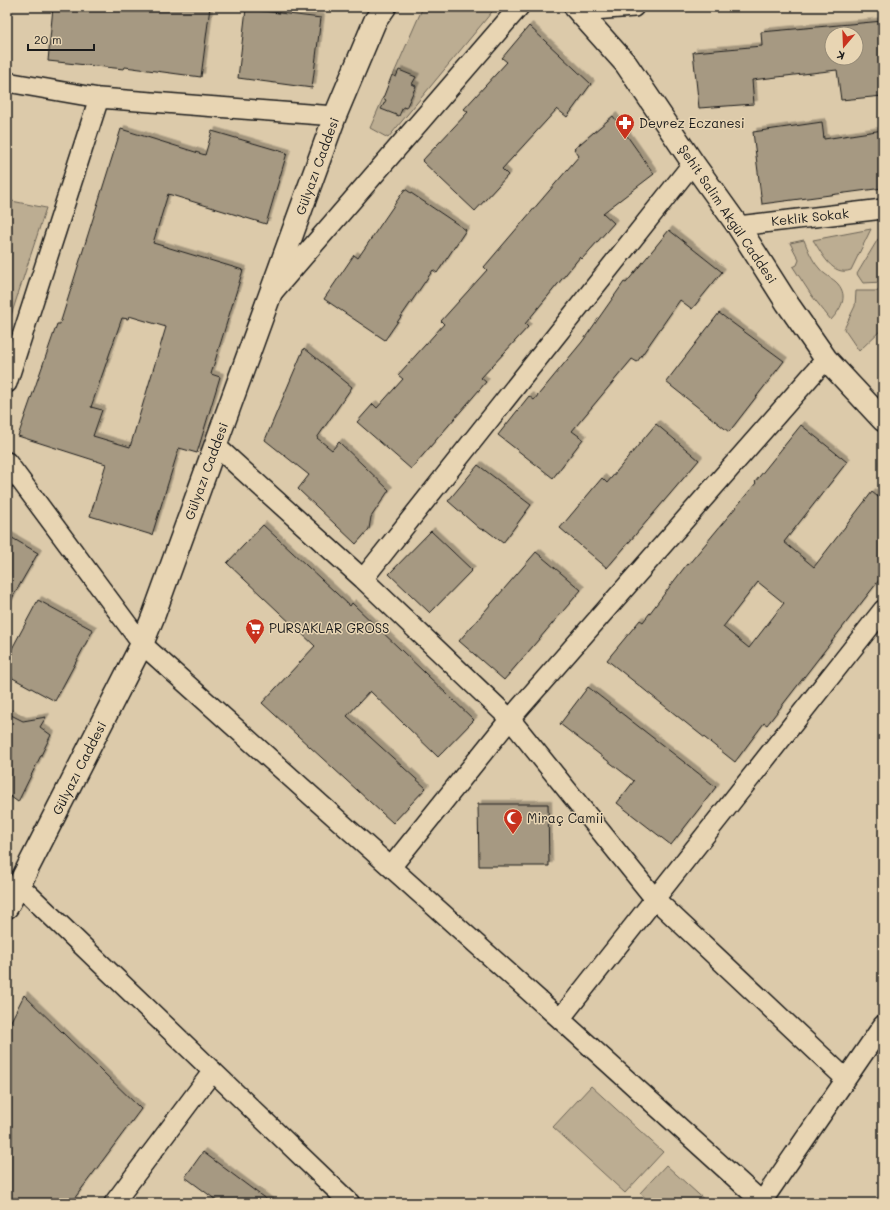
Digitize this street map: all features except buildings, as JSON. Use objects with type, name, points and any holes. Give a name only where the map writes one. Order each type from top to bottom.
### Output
[{"type":"street","points":[[271,294],[519,7]]},
{"type":"street","points":[[577,9],[634,7]]},
{"type":"street","name":"Şehit Salim Akgül Caddesi","points":[[577,9],[626,64],[738,226],[787,303],[826,359],[883,420]]},
{"type":"street","name":"Gülyazı Caddesi","points":[[7,907],[142,644],[216,446],[335,116],[378,12]]},
{"type":"street","points":[[7,82],[100,98],[335,116]]},
{"type":"street","points":[[7,383],[100,98]]},
{"type":"street","points":[[363,579],[693,163]]},
{"type":"street","name":"Keklik Sokak","points":[[738,226],[883,209]]},
{"type":"street","points":[[391,867],[510,719],[826,359]]},
{"type":"street","points":[[216,446],[363,579],[510,719],[655,898],[846,1079]]},
{"type":"street","points":[[7,462],[142,644],[763,1203],[883,1025]]},
{"type":"street","points":[[560,1019],[883,610]]},
{"type":"street","points":[[19,885],[350,1203]]},
{"type":"street","points":[[114,1203],[213,1071]]},
{"type":"shaded area","points":[[423,7],[496,7],[388,138],[370,128]]},
{"type":"shaded area","points":[[7,200],[46,208],[7,328]]},
{"type":"shaded area","points":[[871,229],[851,270],[838,270],[833,267],[824,257],[813,240]]},
{"type":"shaded area","points":[[878,239],[883,241],[883,282],[863,283],[857,274]]},
{"type":"shaded area","points":[[804,240],[810,255],[821,271],[838,284],[843,294],[840,308],[831,320],[812,296],[793,267],[797,265],[799,260],[790,243]]},
{"type":"shaded area","points":[[856,291],[883,291],[883,328],[859,351],[844,329],[855,306]]},
{"type":"shaded area","points":[[591,1086],[663,1152],[625,1193],[553,1127]]},
{"type":"shaded area","points":[[666,1165],[708,1203],[651,1203],[640,1193]]},
{"type":"place","name":"Devrez Eczanesi","points":[[625,140]]},
{"type":"place","name":"PURSAKLAR GROSS","points":[[255,645]]},
{"type":"place","name":"Miraç Camii","points":[[513,835]]}]
